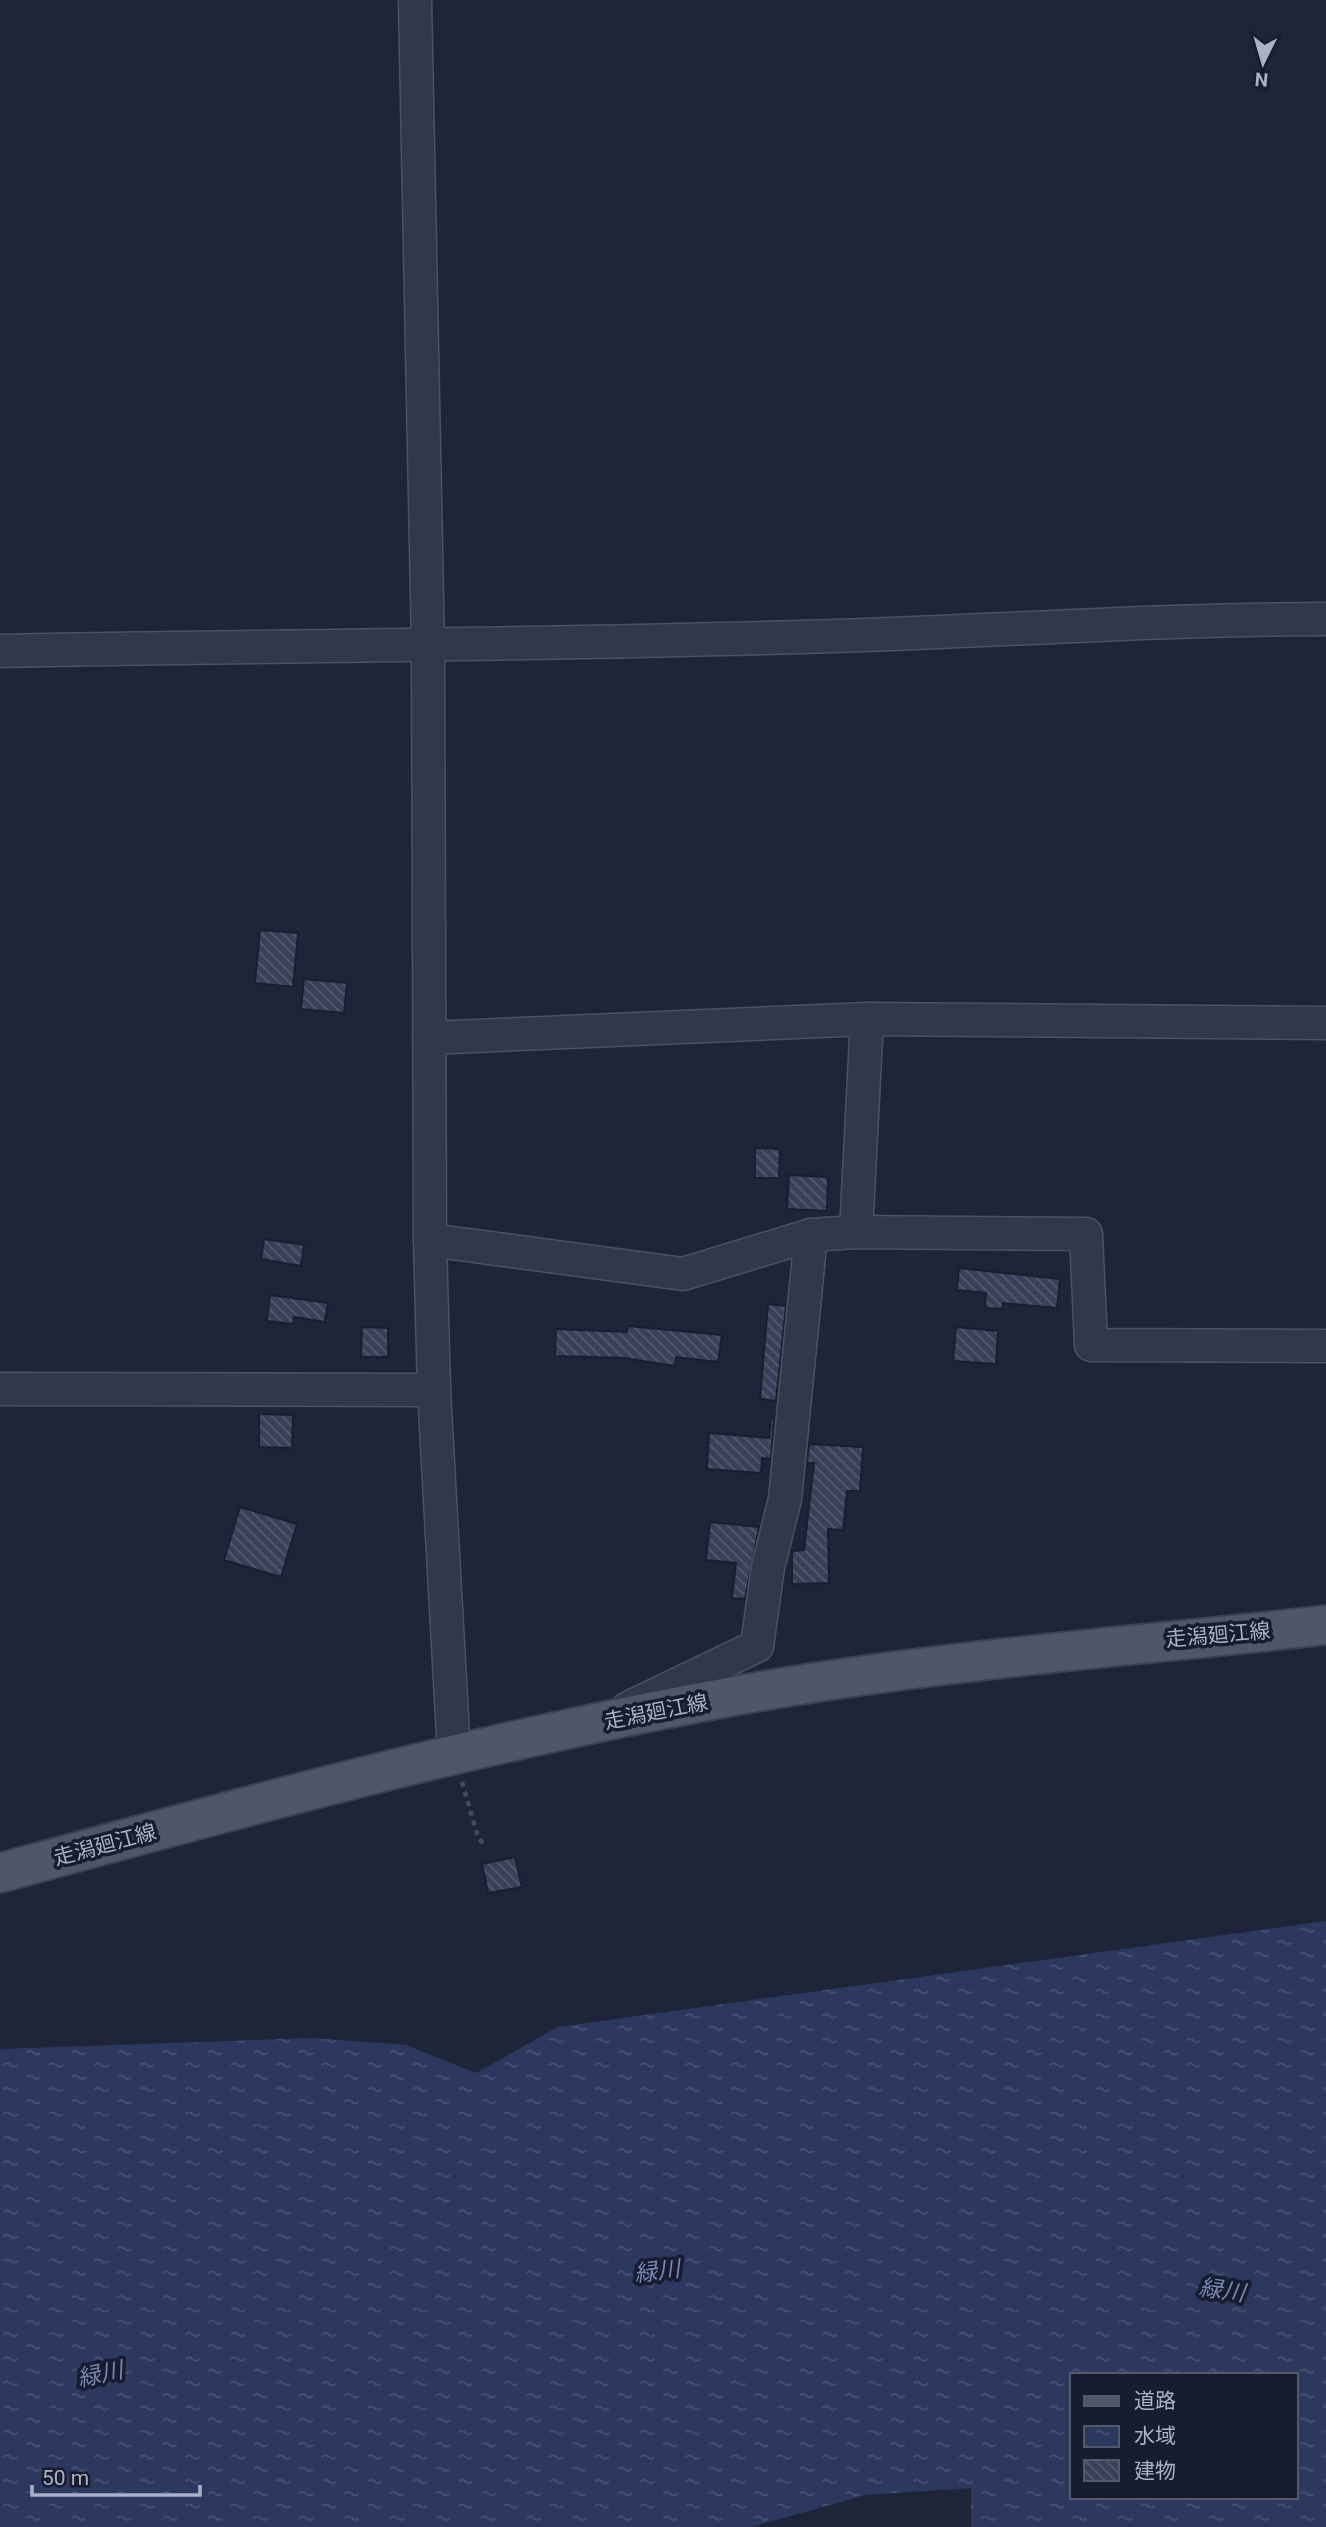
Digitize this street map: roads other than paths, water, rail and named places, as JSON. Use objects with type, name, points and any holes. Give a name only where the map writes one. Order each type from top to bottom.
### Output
[{"type":"main road","name":"走潟廻江線","points":[[0,1873],[454,1754],[783,1688],[957,1662],[1326,1625]]},
{"type":"street","points":[[415,0],[428,647],[430,1240],[434,1390],[454,1754]]},
{"type":"street","points":[[0,651],[428,647],[805,637],[1210,619],[1326,619]]},
{"type":"street","points":[[429,1038],[867,1019],[1326,1023]]},
{"type":"street","points":[[856,1231],[867,1019]]},
{"type":"street","points":[[430,1240],[683,1274],[811,1235],[856,1231],[1086,1234],[1091,1345],[1326,1346]]},
{"type":"street","points":[[592,1725],[757,1646],[768,1567],[785,1499],[811,1235]]},
{"type":"street","points":[[0,1389],[434,1390]]},
{"type":"water","name":"緑川","points":[[1326,1921],[1326,2527],[971,2527],[971,2488],[866,2495],[751,2527],[0,2527],[0,2049],[311,2038],[406,2045],[476,2073],[558,2027]]}]
